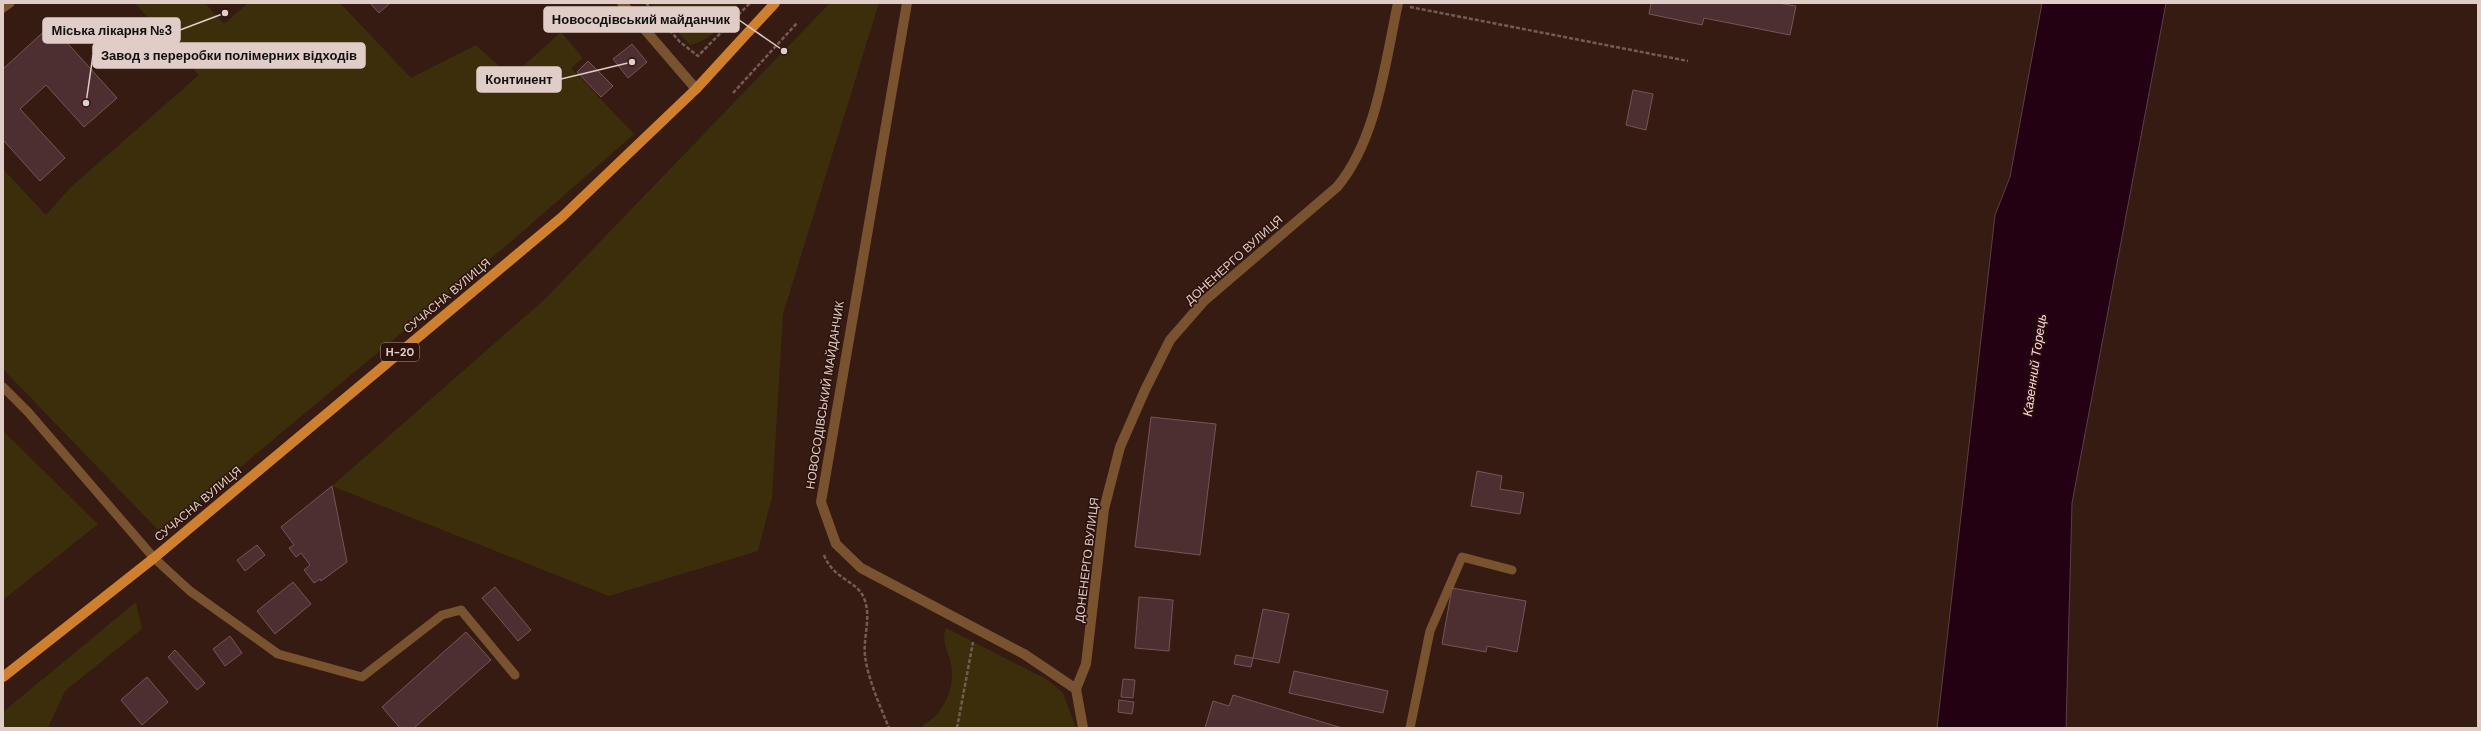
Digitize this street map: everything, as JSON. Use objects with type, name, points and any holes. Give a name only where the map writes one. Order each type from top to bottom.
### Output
[{"type":"main road","name":"СУЧАСНА ВУЛИЦЯ","points":[[3,677],[154,558],[562,217],[696,89],[775,3]]},
{"type":"street","points":[[622,3],[696,89]]},
{"type":"street","name":"НОВОСОДІВСЬКИЙ МАЙДАНЧИК","points":[[907,3],[821,502],[836,544],[861,568],[1024,654],[1076,689]]},
{"type":"street","name":"ДОНЕНЕРГО ВУЛИЦЯ","points":[[1076,689],[1086,664],[1104,509],[1120,448],[1145,390],[1170,340],[1204,301],[1337,187],[1349,172],[1372,115],[1398,3]]},
{"type":"street","points":[[1076,689],[1082,728]]},
{"type":"lane","points":[[3,8],[10,3]]},
{"type":"lane","points":[[3,387],[28,412],[154,558],[190,591],[278,654],[362,677],[442,615],[461,610],[515,675]]},
{"type":"lane","points":[[1410,728],[1430,631],[1462,557],[1512,570]]},
{"type":"path","points":[[646,3],[680,42],[698,56],[750,3]]},
{"type":"path","points":[[1398,3],[1416,9],[1688,61]]},
{"type":"path","points":[[733,93],[797,23]]},
{"type":"path","points":[[824,555],[829,566],[838,576],[858,588],[865,601],[867,624],[864,639],[865,655],[889,728]]},
{"type":"path","points":[[957,728],[976,629]]},
{"type":"shaded area","points":[[135,3],[205,3],[224,24],[248,3],[340,3],[411,78],[476,45],[511,77],[561,32],[583,58],[571,68],[634,134],[507,245],[161,533],[3,369],[3,169],[46,215],[71,187],[199,75]]},
{"type":"shaded area","points":[[650,3],[735,3],[737,5],[717,30],[698,43],[690,45]]},
{"type":"shaded area","points":[[830,3],[879,3],[783,314],[772,497],[758,551],[609,596],[332,486],[544,300]]},
{"type":"shaded area","points":[[3,431],[98,524],[3,600]]},
{"type":"shaded area","points":[[136,602],[142,629],[65,691],[48,728],[3,728],[3,712]]},
{"type":"shaded area","points":[[946,628],[1048,680],[1063,693],[1076,728],[923,728],[924,724],[941,709],[949,694],[952,670],[944,639]]},
{"type":"water","name":"Казенний Торець","points":[[2042,3],[2166,3],[2072,503],[2066,728],[1937,728],[1995,215],[2010,177]]},
{"type":"building","points":[[370,3],[390,3],[379,13]]},
{"type":"building","points":[[1651,3],[1778,3],[1796,6],[1790,35],[1704,18],[1702,25],[1649,14]]},
{"type":"building","points":[[51,25],[117,98],[84,127],[46,85],[20,109],[65,158],[40,181],[3,140],[3,69]]},
{"type":"building","points":[[632,44],[647,62],[628,78],[613,59]]},
{"type":"building","points":[[588,61],[613,86],[601,97],[577,72]]},
{"type":"building","points":[[1633,90],[1653,94],[1646,130],[1626,125]]},
{"type":"building","points":[[1151,417],[1216,424],[1200,555],[1135,547]]},
{"type":"building","points":[[1477,471],[1502,476],[1500,489],[1524,493],[1520,514],[1471,506]]},
{"type":"building","points":[[332,486],[347,562],[321,581],[320,579],[314,583],[304,570],[310,565],[301,553],[296,557],[289,548],[294,545],[281,527]]},
{"type":"building","points":[[257,545],[265,555],[245,571],[237,560]]},
{"type":"building","points":[[293,582],[311,604],[275,634],[257,611]]},
{"type":"building","points":[[495,587],[531,630],[518,641],[482,598]]},
{"type":"building","points":[[1452,588],[1526,601],[1517,652],[1487,646],[1486,652],[1442,644]]},
{"type":"building","points":[[1139,597],[1173,600],[1169,651],[1135,648]]},
{"type":"building","points":[[1263,609],[1289,614],[1279,663],[1253,658]]},
{"type":"building","points":[[466,632],[491,660],[414,728],[400,728],[382,707]]},
{"type":"building","points":[[230,636],[242,653],[225,666],[213,649]]},
{"type":"building","points":[[175,650],[205,683],[197,690],[168,657]]},
{"type":"building","points":[[1236,655],[1253,658],[1251,667],[1234,664]]},
{"type":"building","points":[[1294,671],[1388,691],[1383,713],[1289,693]]},
{"type":"building","points":[[147,677],[168,702],[142,725],[121,700]]},
{"type":"building","points":[[1123,679],[1135,680],[1133,698],[1121,697]]},
{"type":"building","points":[[1233,695],[1342,728],[1205,728],[1213,701],[1229,706]]},
{"type":"building","points":[[1119,700],[1134,702],[1132,714],[1118,712]]},
{"type":"place","name":"Міська лікарня №3","points":[[225,13]]},
{"type":"place","name":"Новосодівський майданчик","points":[[784,51]]},
{"type":"place","name":"Континент","points":[[632,62]]},
{"type":"place","name":"Завод з переробки полімерних відходів","points":[[86,103]]}]
